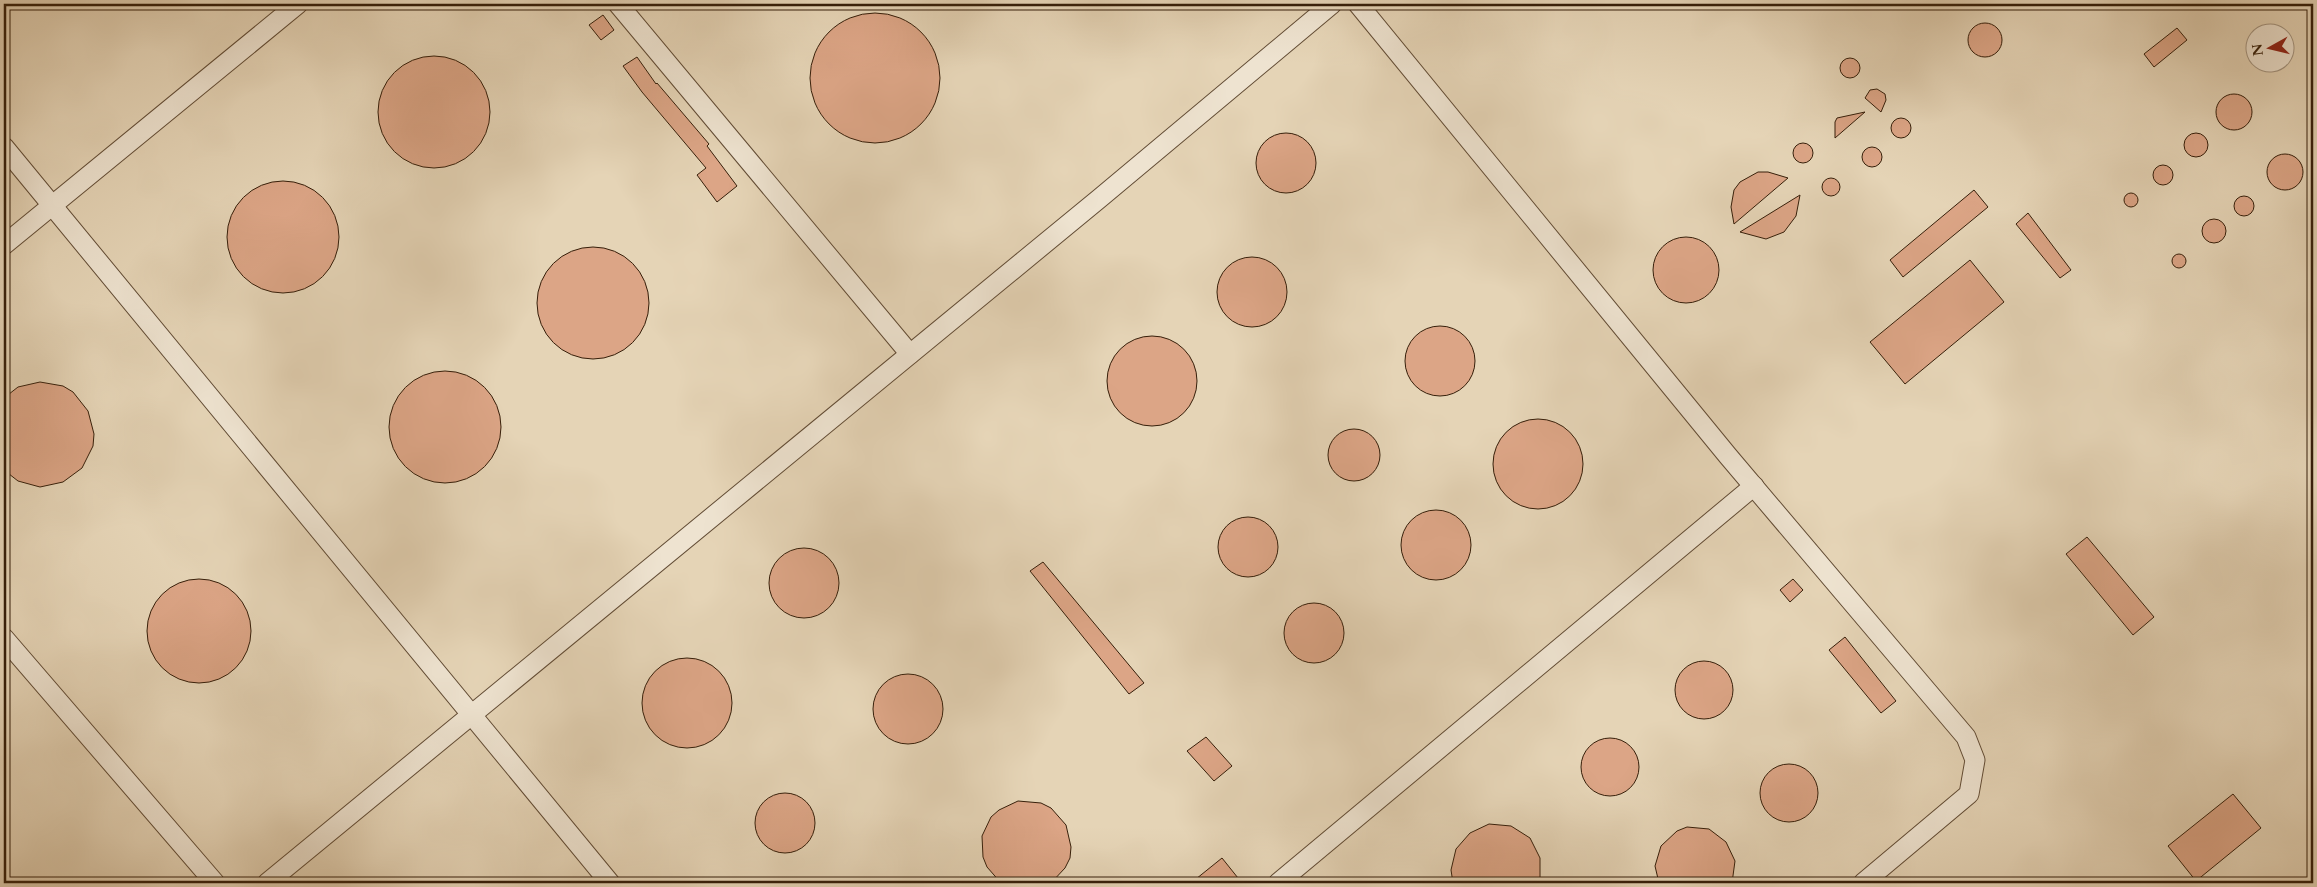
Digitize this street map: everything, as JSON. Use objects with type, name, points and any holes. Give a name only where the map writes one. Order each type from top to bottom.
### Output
[{"type":"lane","points":[[4,245],[50,204],[298,4]]},
{"type":"lane","points":[[618,4],[910,354]]},
{"type":"lane","points":[[267,883],[473,716],[1332,4]]},
{"type":"lane","points":[[1358,4],[1754,486],[1966,737],[1975,760],[1969,794],[1863,883]]},
{"type":"lane","points":[[4,147],[610,883]]},
{"type":"lane","points":[[1278,883],[1754,486]]},
{"type":"lane","points":[[4,638],[215,883]]},
{"type":"building","points":[[875,13],[888,14],[900,18],[921,32],[935,53],[939,65],[939,91],[935,103],[921,124],[900,138],[888,142],[875,143],[862,142],[850,138],[829,124],[815,103],[811,91],[810,78],[811,65],[815,53],[829,32],[850,18],[862,14]]},
{"type":"building","points":[[603,15],[614,30],[601,40],[589,25]]},
{"type":"building","points":[[1985,23],[1992,24],[1997,28],[2001,33],[2001,47],[1997,52],[1992,56],[1985,57],[1978,56],[1973,52],[1969,47],[1968,40],[1969,33],[1973,28],[1978,24]]},
{"type":"building","points":[[2177,28],[2187,40],[2154,67],[2144,54]]},
{"type":"building","points":[[434,56],[445,57],[455,61],[473,73],[485,91],[489,101],[489,123],[485,133],[473,151],[455,163],[445,167],[434,168],[423,167],[413,163],[395,151],[383,133],[379,123],[378,112],[379,101],[383,91],[395,73],[413,61],[423,57]]},
{"type":"building","points":[[637,57],[656,84],[709,144],[707,146],[737,186],[717,202],[697,175],[706,168],[642,92],[623,66]]},
{"type":"building","points":[[1850,58],[1857,61],[1860,68],[1857,75],[1850,78],[1843,75],[1840,68],[1843,61]]},
{"type":"building","points":[[1877,89],[1885,94],[1886,100],[1881,112],[1865,98],[1870,90]]},
{"type":"building","points":[[2234,94],[2241,95],[2247,99],[2251,105],[2251,119],[2247,125],[2241,129],[2234,130],[2227,129],[2221,125],[2217,119],[2216,112],[2217,105],[2221,99],[2227,95]]},
{"type":"building","points":[[1865,112],[1835,138],[1835,122],[1837,118]]},
{"type":"building","points":[[1901,118],[1908,121],[1911,128],[1908,135],[1901,138],[1894,135],[1891,128],[1894,121]]},
{"type":"building","points":[[1286,133],[1298,135],[1311,146],[1316,163],[1314,175],[1303,188],[1286,193],[1274,191],[1261,180],[1256,163],[1258,151],[1269,138]]},
{"type":"building","points":[[2196,133],[2205,136],[2208,145],[2205,154],[2196,157],[2187,154],[2184,145],[2187,136]]},
{"type":"building","points":[[1803,143],[1810,146],[1813,153],[1810,160],[1803,163],[1796,160],[1793,153],[1796,146]]},
{"type":"building","points":[[1872,147],[1879,150],[1882,157],[1879,164],[1872,167],[1865,164],[1862,157],[1865,150]]},
{"type":"building","points":[[2285,154],[2292,155],[2298,159],[2302,165],[2302,179],[2298,185],[2292,189],[2285,190],[2278,189],[2272,185],[2268,179],[2267,172],[2268,165],[2272,159],[2278,155]]},
{"type":"building","points":[[2163,165],[2170,168],[2173,175],[2170,182],[2163,185],[2156,182],[2153,175],[2156,168]]},
{"type":"building","points":[[1758,172],[1768,172],[1788,178],[1734,224],[1731,207],[1734,190],[1740,182]]},
{"type":"building","points":[[1827,178],[1835,178],[1840,183],[1838,194],[1827,196],[1822,191],[1822,183]]},
{"type":"building","points":[[283,181],[294,182],[304,186],[322,198],[334,216],[338,226],[338,248],[334,258],[322,276],[304,288],[294,292],[283,293],[272,292],[262,288],[244,276],[232,258],[228,248],[227,237],[228,226],[232,216],[244,198],[262,186],[272,182]]},
{"type":"building","points":[[1974,190],[1988,207],[1903,277],[1890,260]]},
{"type":"building","points":[[2128,193],[2134,193],[2138,200],[2134,207],[2128,207],[2124,203],[2124,197]]},
{"type":"building","points":[[1800,195],[1796,216],[1784,232],[1766,239],[1740,232]]},
{"type":"building","points":[[2244,196],[2251,199],[2254,206],[2251,213],[2244,216],[2237,213],[2234,206],[2237,199]]},
{"type":"building","points":[[2028,213],[2071,270],[2060,278],[2016,224]]},
{"type":"building","points":[[2214,219],[2223,222],[2226,231],[2223,240],[2214,243],[2205,240],[2202,231],[2205,222]]},
{"type":"building","points":[[1686,237],[1699,240],[1709,247],[1716,257],[1719,270],[1716,283],[1709,293],[1699,300],[1686,303],[1673,300],[1663,293],[1656,283],[1653,270],[1656,257],[1663,247],[1673,240]]},
{"type":"building","points":[[593,247],[604,248],[614,252],[632,264],[644,282],[648,292],[648,314],[644,324],[632,342],[614,354],[604,358],[593,359],[582,358],[572,354],[554,342],[542,324],[538,314],[537,303],[538,292],[542,282],[554,264],[572,252],[582,248]]},
{"type":"building","points":[[2176,254],[2182,254],[2186,261],[2182,268],[2176,268],[2172,264],[2172,258]]},
{"type":"building","points":[[1252,257],[1265,260],[1277,267],[1284,279],[1287,292],[1284,305],[1277,317],[1265,324],[1252,327],[1239,324],[1227,317],[1220,305],[1217,292],[1220,279],[1227,267],[1239,260]]},
{"type":"building","points":[[1970,260],[2004,302],[1905,384],[1870,342]]},
{"type":"building","points":[[1440,326],[1453,329],[1465,336],[1472,348],[1475,361],[1472,374],[1465,386],[1453,393],[1440,396],[1427,393],[1415,386],[1408,374],[1405,361],[1408,348],[1415,336],[1427,329]]},
{"type":"building","points":[[1152,336],[1169,340],[1184,349],[1193,364],[1197,381],[1193,398],[1184,413],[1169,422],[1152,426],[1135,422],[1120,413],[1111,398],[1107,381],[1111,364],[1120,349],[1135,340]]},
{"type":"building","points":[[445,371],[466,376],[484,388],[496,406],[501,427],[496,448],[484,466],[466,478],[445,483],[424,478],[406,466],[394,448],[389,427],[394,406],[406,388],[424,376]]},
{"type":"building","points":[[40,382],[63,386],[73,392],[88,411],[94,434],[93,446],[82,468],[63,482],[40,487],[18,481],[4,470],[4,398],[18,387]]},
{"type":"building","points":[[1538,419],[1555,423],[1570,432],[1579,447],[1583,464],[1579,481],[1570,496],[1555,505],[1538,509],[1521,505],[1506,496],[1497,481],[1493,464],[1497,447],[1506,432],[1521,423]]},
{"type":"building","points":[[1354,429],[1368,433],[1376,441],[1380,455],[1376,469],[1368,477],[1354,481],[1340,477],[1332,469],[1328,455],[1332,441],[1340,433]]},
{"type":"building","points":[[1436,510],[1449,513],[1461,520],[1468,532],[1471,545],[1468,558],[1461,570],[1449,577],[1436,580],[1423,577],[1411,570],[1404,558],[1401,545],[1404,532],[1411,520],[1423,513]]},
{"type":"building","points":[[1242,517],[1254,517],[1265,522],[1273,530],[1278,541],[1276,559],[1265,572],[1254,577],[1242,577],[1231,572],[1223,564],[1218,553],[1218,541],[1223,530],[1231,522]]},
{"type":"building","points":[[2087,537],[2154,617],[2133,635],[2066,554]]},
{"type":"building","points":[[804,548],[817,551],[829,558],[836,570],[839,583],[836,596],[829,608],[817,615],[804,618],[791,615],[779,608],[772,596],[769,583],[772,570],[779,558],[791,551]]},
{"type":"building","points":[[1043,562],[1144,683],[1129,694],[1030,571]]},
{"type":"building","points":[[199,579],[219,583],[236,594],[247,611],[251,631],[247,651],[236,668],[219,679],[199,683],[179,679],[162,668],[151,651],[147,631],[151,611],[162,594],[179,583]]},
{"type":"building","points":[[1793,579],[1803,590],[1790,602],[1780,590]]},
{"type":"building","points":[[1314,603],[1326,605],[1339,616],[1344,633],[1342,645],[1331,658],[1314,663],[1302,661],[1289,650],[1284,633],[1286,621],[1297,608]]},
{"type":"building","points":[[1845,637],[1896,701],[1881,713],[1829,650]]},
{"type":"building","points":[[687,658],[704,662],[719,671],[728,686],[732,703],[728,720],[719,735],[704,744],[687,748],[670,744],[655,735],[646,720],[642,703],[646,686],[655,671],[670,662]]},
{"type":"building","points":[[1704,661],[1720,666],[1728,674],[1733,690],[1728,706],[1720,714],[1704,719],[1688,714],[1680,706],[1675,690],[1680,674],[1688,666]]},
{"type":"building","points":[[908,674],[921,677],[933,684],[940,696],[943,709],[940,722],[933,734],[921,741],[908,744],[895,741],[883,734],[876,722],[873,709],[876,696],[883,684],[895,677]]},
{"type":"building","points":[[1206,737],[1232,766],[1214,781],[1187,751]]},
{"type":"building","points":[[1610,738],[1626,743],[1634,751],[1639,767],[1634,783],[1626,791],[1610,796],[1594,791],[1586,783],[1581,767],[1586,751],[1594,743]]},
{"type":"building","points":[[1789,764],[1805,769],[1813,777],[1818,793],[1813,809],[1805,817],[1789,822],[1773,817],[1765,809],[1760,793],[1765,777],[1773,769]]},
{"type":"building","points":[[779,793],[791,793],[802,798],[810,806],[815,817],[813,835],[802,848],[791,853],[779,853],[768,848],[760,840],[755,829],[755,817],[760,806],[768,798]]},
{"type":"building","points":[[2233,794],[2261,828],[2196,881],[2168,846]]},
{"type":"building","points":[[1018,801],[1041,803],[1051,808],[1066,825],[1071,847],[1070,858],[1065,868],[1051,883],[1001,883],[987,867],[983,857],[982,836],[991,817],[999,810]]},
{"type":"building","points":[[1489,824],[1511,826],[1530,838],[1540,858],[1540,883],[1453,883],[1451,870],[1456,849],[1470,833]]},
{"type":"building","points":[[1687,827],[1709,829],[1726,842],[1735,861],[1732,883],[1659,883],[1655,866],[1661,846],[1677,831]]},
{"type":"building","points":[[1222,858],[1242,883],[1191,883]]}]
